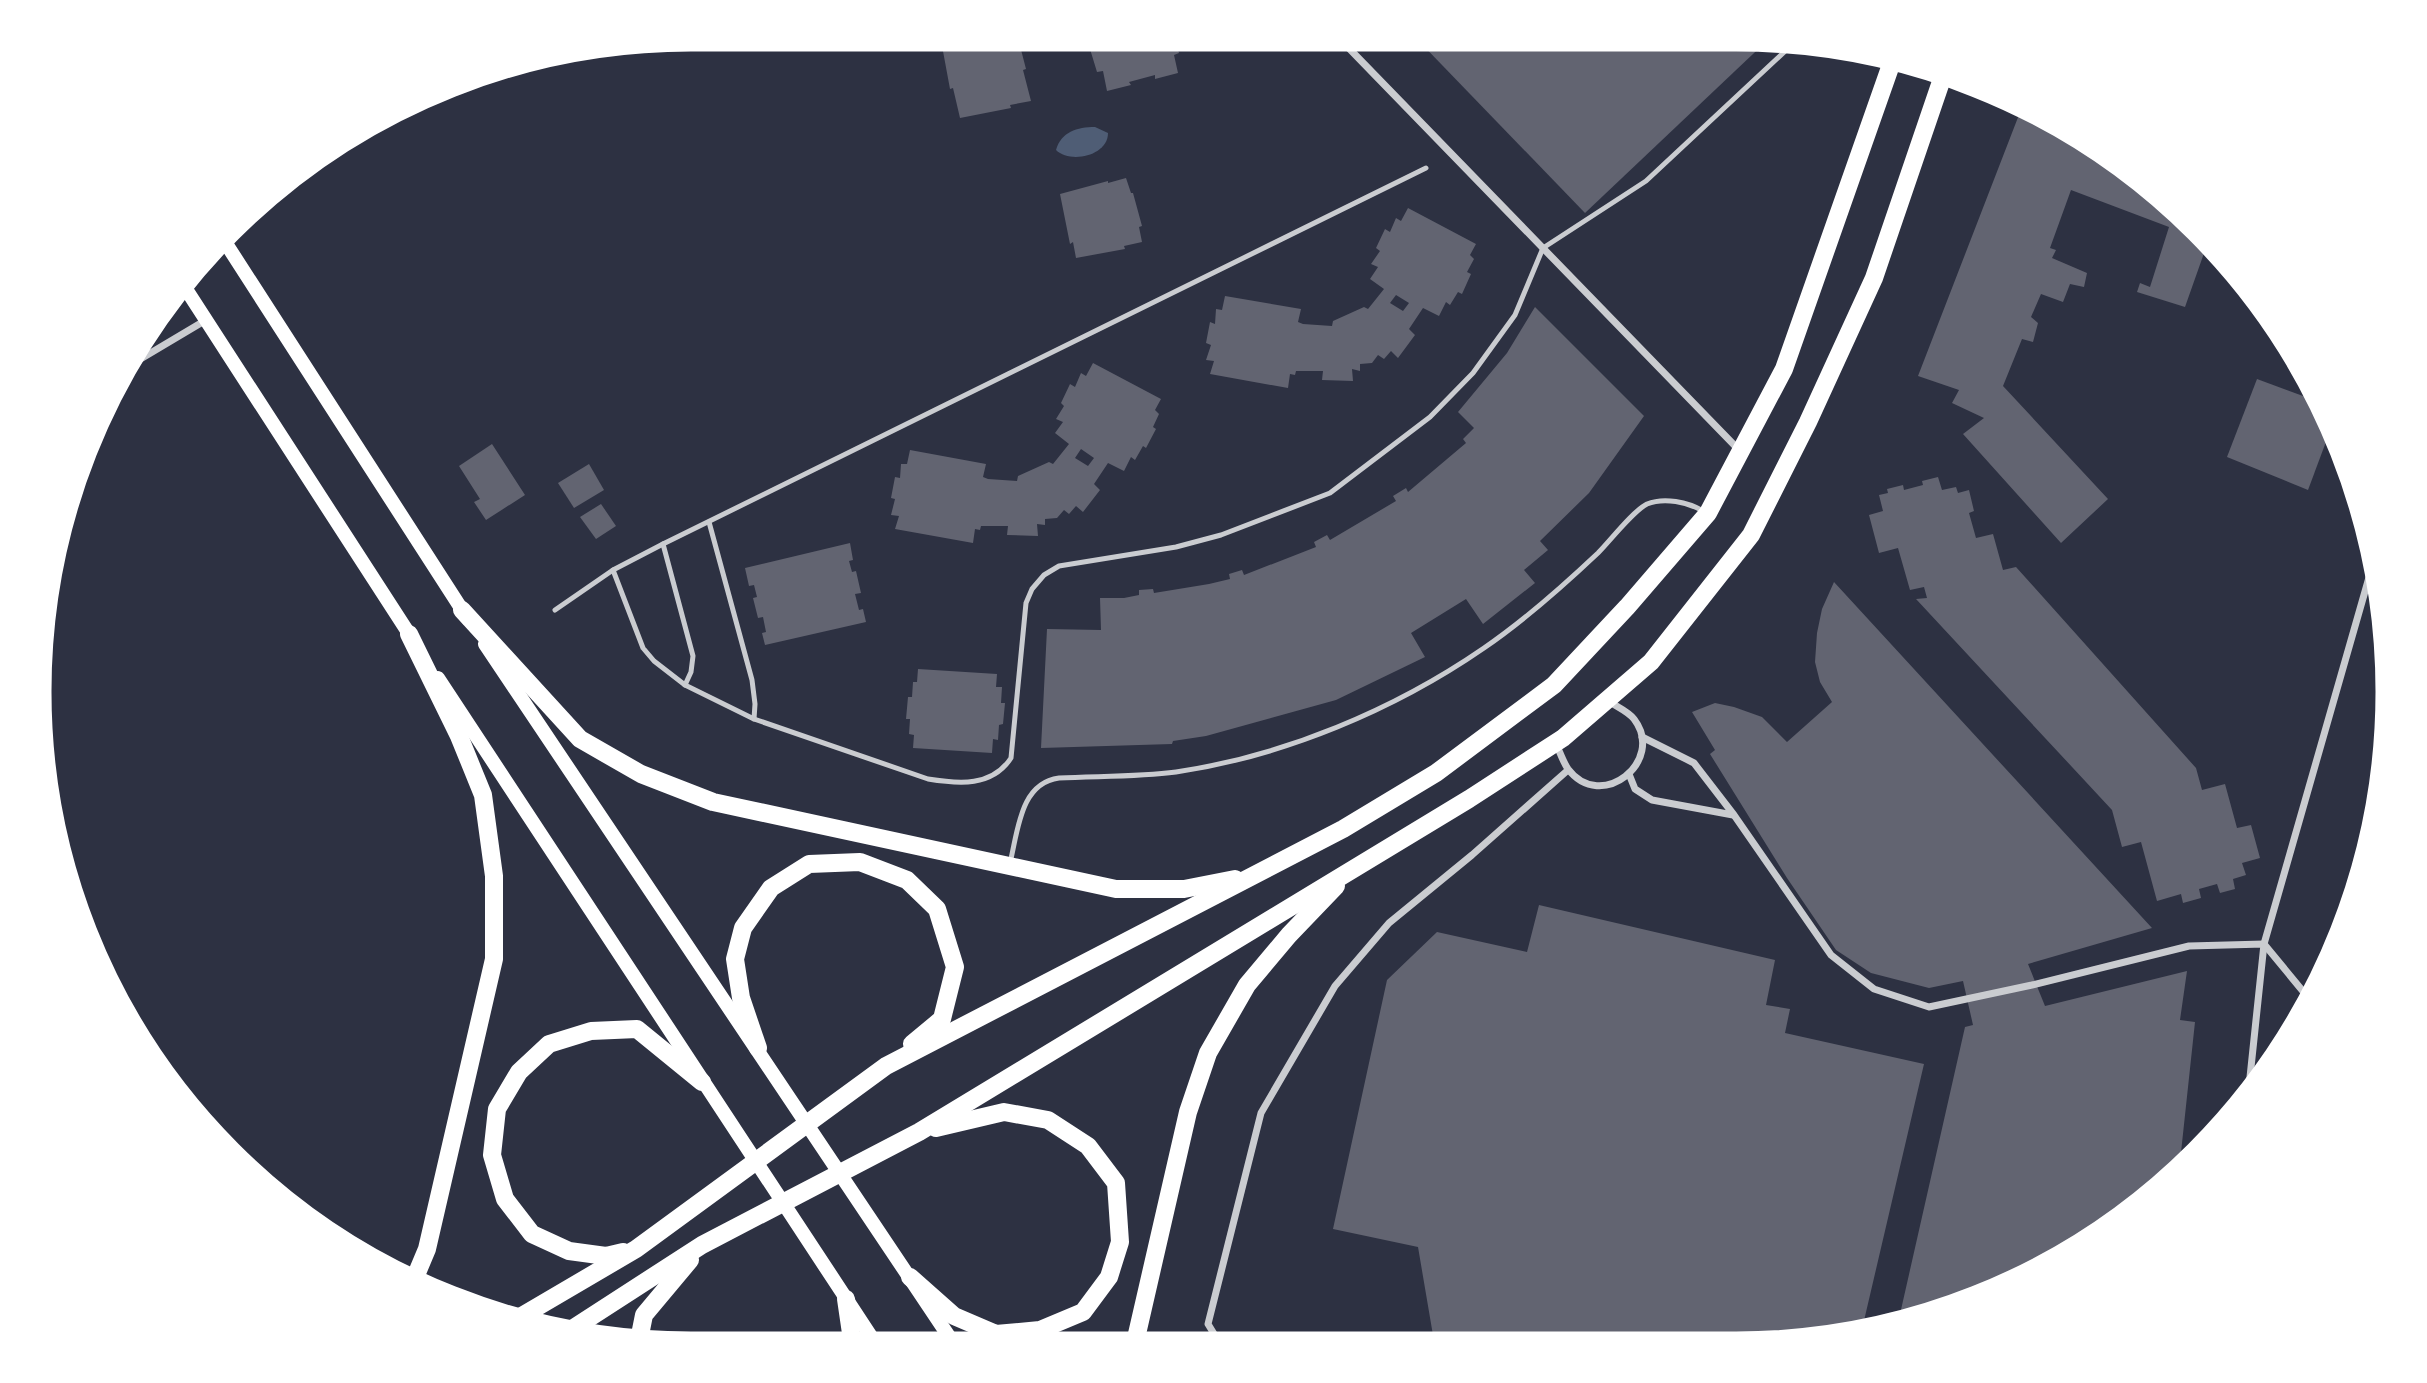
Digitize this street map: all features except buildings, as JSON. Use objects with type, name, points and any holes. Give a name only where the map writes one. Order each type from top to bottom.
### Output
[{"type":"main road","points":[[886,1066],[1343,829],[1436,773],[1555,685],[1708,513],[1784,369],[1890,66]]},
{"type":"main road","points":[[578,1325],[702,1245],[919,1132],[1353,869],[1556,743],[1651,662],[1751,535],[1808,422],[1874,278],[1941,80]]},
{"type":"main road","points":[[227,245],[462,610],[949,1336]]},
{"type":"main road","points":[[187,291],[870,1336]]},
{"type":"main road","points":[[462,610],[580,739],[641,774],[713,802],[1116,889],[1184,889],[1247,876],[1343,829]]},
{"type":"main road","points":[[409,634],[459,736],[483,795],[494,876],[494,959],[426,1249],[417,1274]]},
{"type":"main road","points":[[525,1314],[636,1249],[886,1066],[942,1019],[955,967],[937,909],[907,880],[860,862],[809,864],[771,888],[743,928],[735,959],[741,998],[758,1048]]},
{"type":"main road","points":[[1137,1336],[1188,1112],[1208,1053],[1247,985],[1289,935],[1353,869]]},
{"type":"main road","points":[[636,1249],[606,1255],[569,1251],[532,1234],[505,1199],[492,1155],[497,1109],[519,1072],[549,1044],[591,1031],[637,1029],[702,1082]]},
{"type":"main road","points":[[910,1277],[954,1317],[996,1334],[1040,1330],[1083,1312],[1110,1277],[1120,1242],[1116,1183],[1088,1146],[1048,1121],[1004,1112],[919,1132]]},
{"type":"main road","points":[[640,1333],[644,1315],[702,1245]]},
{"type":"main road","points":[[845,1298],[851,1336]]},
{"type":"street","points":[[1348,47],[1740,452]]},
{"type":"street","points":[[140,359],[206,320]]},
{"type":"street","points":[[2250,1080],[2264,944],[2369,578]]},
{"type":"street","points":[[1556,743],[1568,769],[1589,785],[1615,784],[1629,774],[1640,759],[1642,737],[1633,718],[1606,700]]},
{"type":"street","points":[[1642,737],[1695,763],[1831,955],[1874,989],[1929,1007],[2032,985],[2189,946],[2264,944]]},
{"type":"street","points":[[1215,1336],[1208,1324],[1261,1113],[1335,986],[1389,923],[1472,855],[1568,769]]},
{"type":"street","points":[[1629,774],[1635,789],[1652,800],[1734,815]]},
{"type":"street","points":[[2264,944],[2304,993]]},
{"type":"lane","points":[[613,570],[643,648],[654,661],[685,685],[754,719],[928,779],[948,783],[989,779],[1004,769],[1011,758],[1026,603],[1032,589],[1044,575],[1059,566],[1078,561],[1164,549],[1221,535],[1330,494],[1430,417],[1473,373],[1515,315],[1543,248],[1646,181],[1786,50]]},
{"type":"lane","points":[[555,610],[613,570],[663,544],[1426,168]]},
{"type":"lane","points":[[1009,866],[1026,801],[1043,782],[1059,778],[1174,772],[1249,756],[1321,733],[1405,695],[1484,649],[1542,605],[1647,504],[1673,501],[1697,507],[1708,513]]},
{"type":"lane","points":[[709,522],[752,680],[754,719]]},
{"type":"lane","points":[[663,544],[693,656],[691,672],[685,685]]},
{"type":"water","points":[[1095,127],[1108,133],[1102,147],[1095,152],[1079,157],[1056,150],[1062,139],[1071,132]]}]
